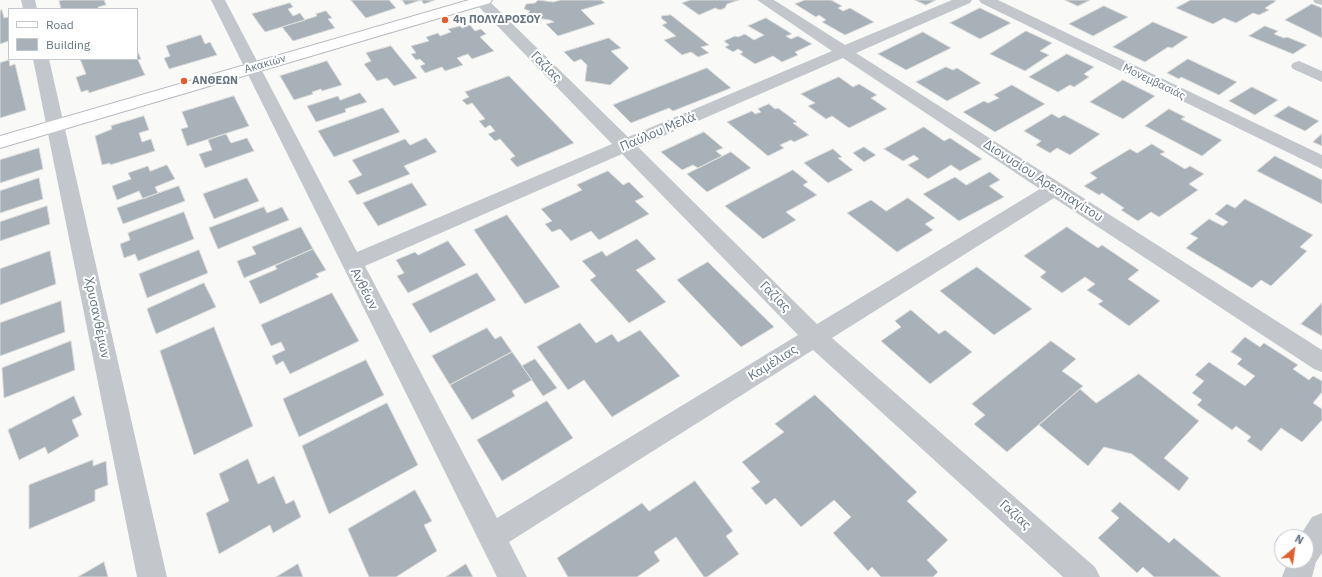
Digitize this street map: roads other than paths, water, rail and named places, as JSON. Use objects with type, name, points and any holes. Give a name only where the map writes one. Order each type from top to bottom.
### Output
[{"type":"street","name":"Ανθέων","points":[[218,0],[251,68],[512,577]]},
{"type":"street","name":"Διονυσίου Αρεοπαγίτου","points":[[764,0],[1322,362]]},
{"type":"street","name":"Παύλου Μελά","points":[[351,264],[965,0]]},
{"type":"street","name":"Μονεμβασιάς","points":[[986,0],[1322,163]]},
{"type":"street","name":"Ακακιών","points":[[0,142],[483,1]]},
{"type":"street","name":"Γαζίας","points":[[483,1],[624,146],[815,337],[1085,577]]},
{"type":"street","name":"Χρυσανθέμων","points":[[41,60],[152,577]]},
{"type":"street","points":[[1299,66],[1322,77]]},
{"type":"street","name":"Καμέλιας","points":[[491,537],[1054,189]]},
{"type":"street","points":[[1314,540],[1322,527]]},
{"type":"place","name":"4η ΠΟΛΥΔΡΟΣΟΥ","points":[[445,20]]},
{"type":"place","name":"ΑΝΘΕΩΝ","points":[[184,81]]}]
